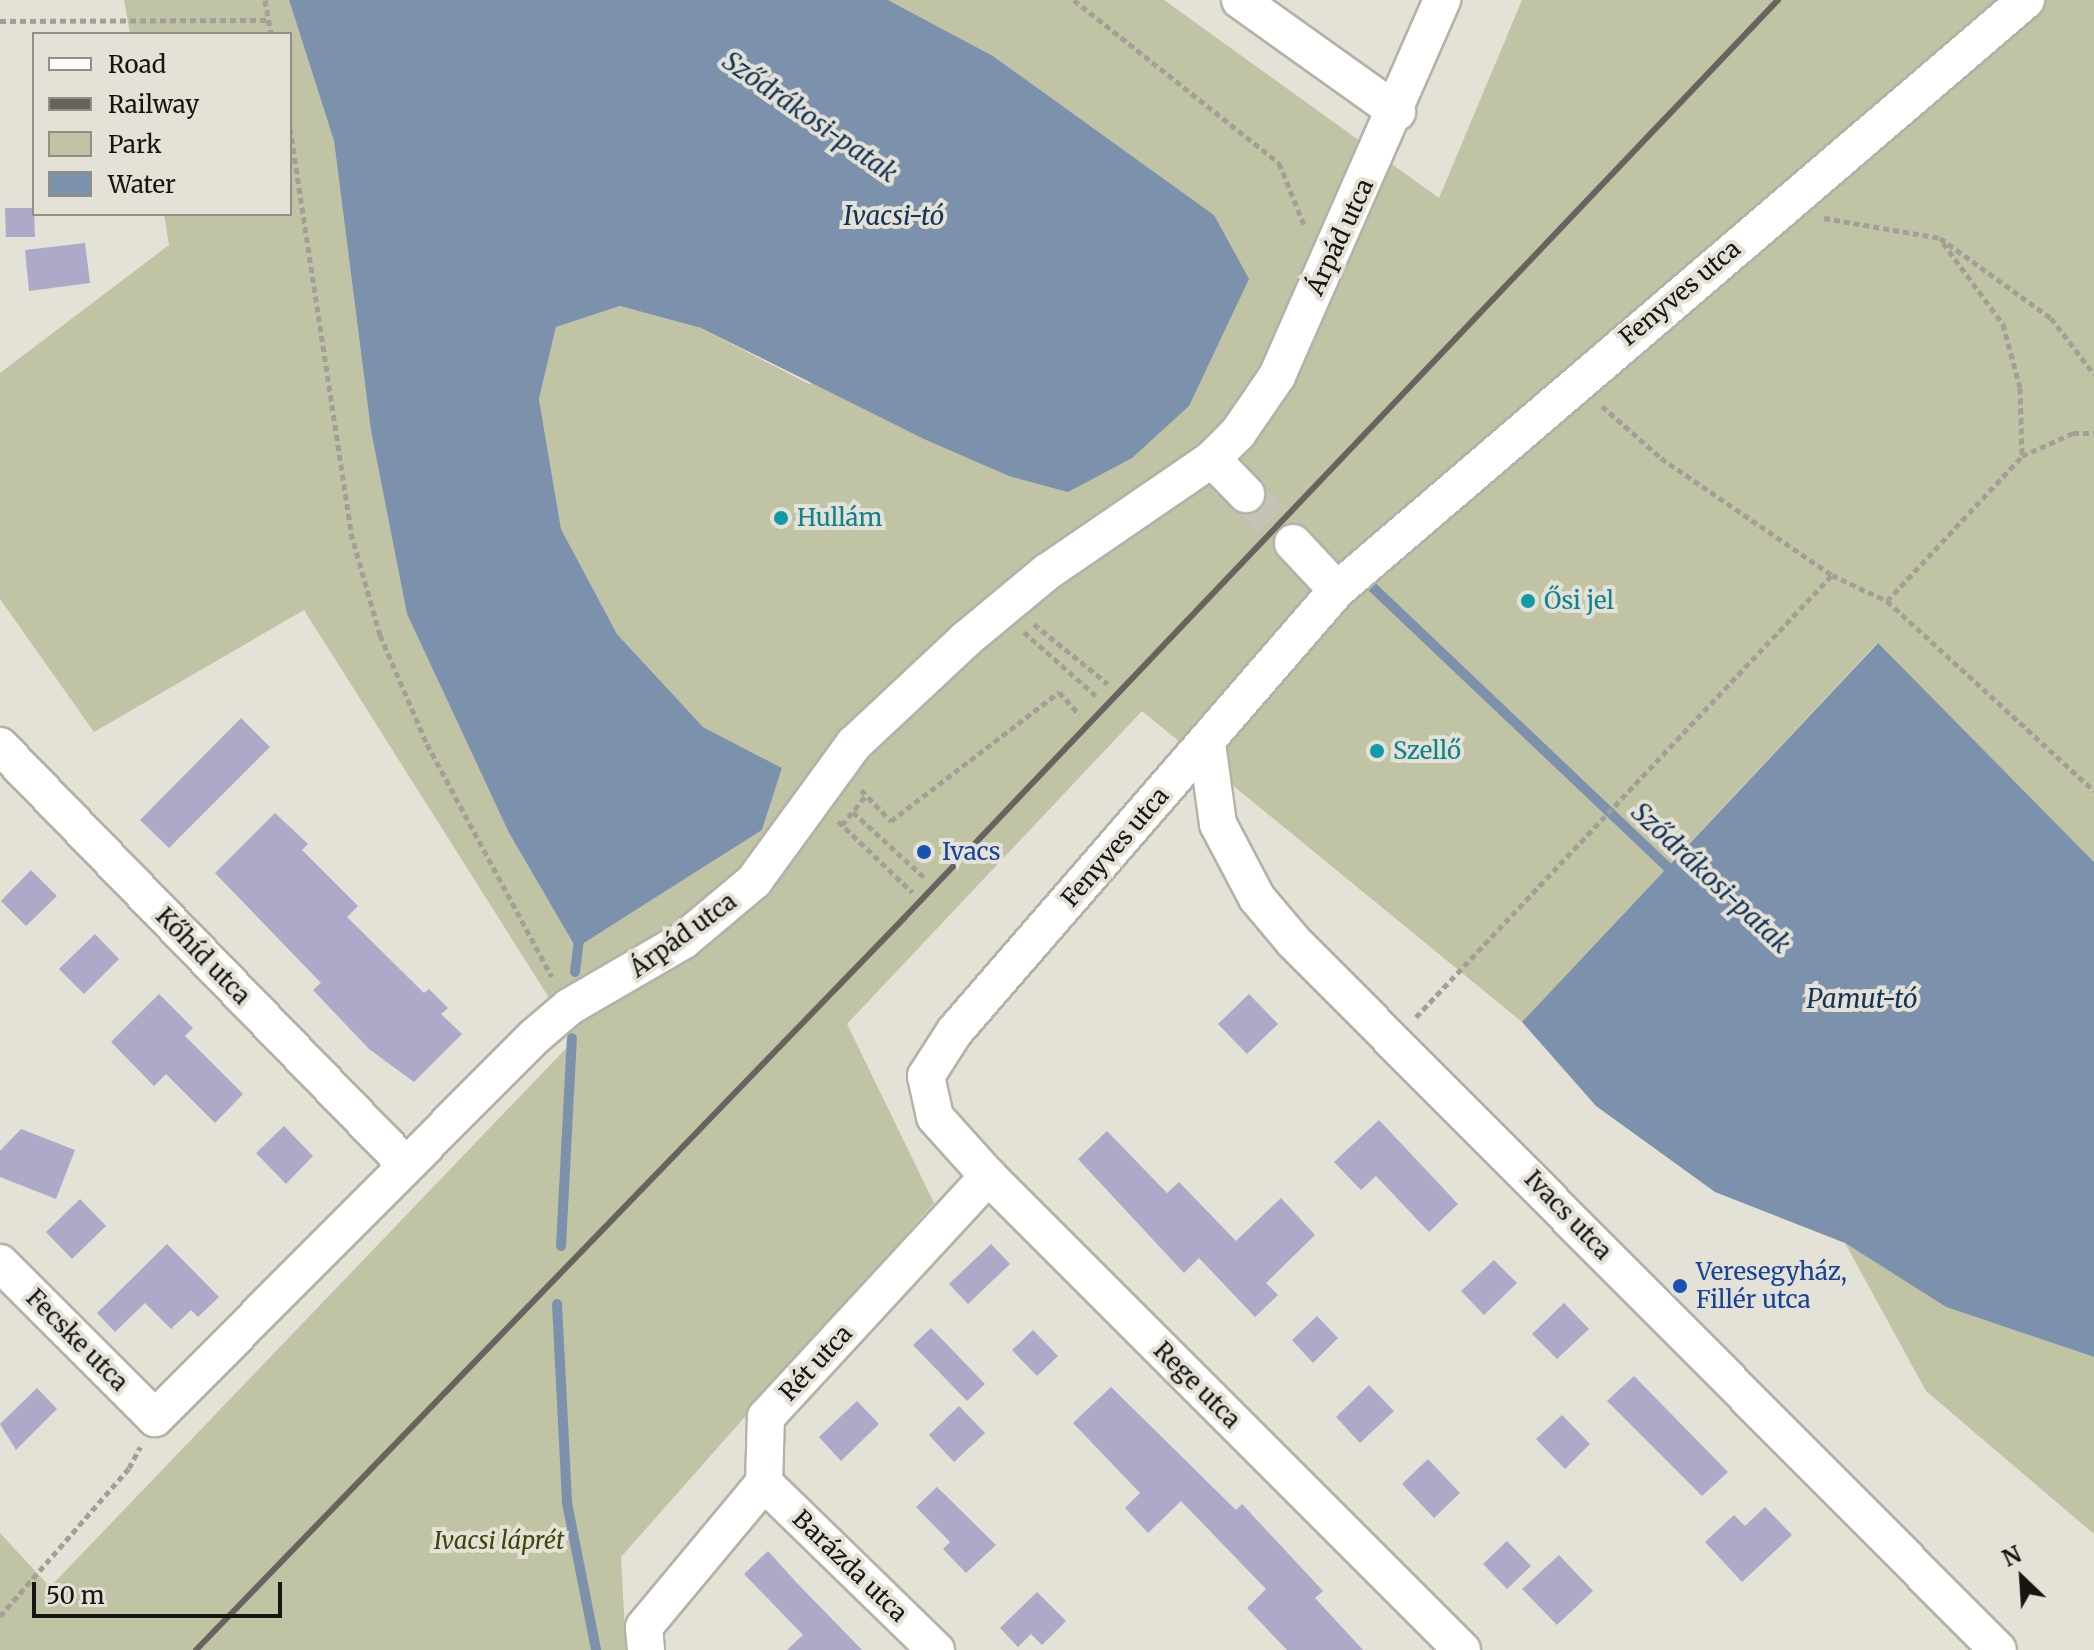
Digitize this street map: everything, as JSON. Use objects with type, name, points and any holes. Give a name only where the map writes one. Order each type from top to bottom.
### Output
[{"type":"street","points":[[1240,0],[1397,112]]},
{"type":"street","name":"Árpád utca","points":[[155,1418],[406,1165],[569,1007],[646,965],[727,906],[783,848],[838,766],[909,692],[1047,572],[1212,459],[1277,376],[1397,112],[1442,0]]},
{"type":"street","name":"Fenyves utca","points":[[935,1117],[926,1076],[955,1031],[1337,590],[1575,381],[2026,0]]},
{"type":"street","points":[[1212,459],[1246,494]]},
{"type":"street","points":[[1293,543],[1337,590]]},
{"type":"street","name":"Ivacs utca","points":[[1207,743],[1218,824],[1257,898],[1988,1647]]},
{"type":"street","name":"Kőhíd utca","points":[[0,746],[406,1165]]},
{"type":"street","name":"Rege utca","points":[[935,1117],[988,1176],[1462,1650]]},
{"type":"street","name":"Rét utca","points":[[764,1483],[766,1417],[988,1176]]},
{"type":"street","name":"Fecske utca","points":[[0,1263],[155,1418]]},
{"type":"street","points":[[646,1650],[644,1627],[764,1483]]},
{"type":"street","name":"Barázda utca","points":[[764,1483],[936,1650]]},
{"type":"path","points":[[265,0],[271,32]]},
{"type":"path","points":[[1074,0],[1279,163],[1324,273]]},
{"type":"path","points":[[0,21],[269,20]]},
{"type":"path","points":[[292,141],[351,533],[380,635],[433,758],[569,1007]]},
{"type":"path","points":[[1779,210],[1940,238],[2051,318],[2094,374]]},
{"type":"path","points":[[1940,238],[2003,324],[2020,388],[2022,456]]},
{"type":"path","points":[[1575,381],[1661,458],[1832,575],[1887,601],[2094,791]]},
{"type":"path","points":[[1887,601],[2022,456],[2073,433],[2094,433]]},
{"type":"path","points":[[1396,1039],[1832,575]]},
{"type":"path","points":[[1033,622],[1108,684]]},
{"type":"path","points":[[1023,632],[1096,696]]},
{"type":"path","points":[[838,766],[891,821],[1059,692],[1079,714]]},
{"type":"path","points":[[866,795],[842,825],[912,892]]},
{"type":"path","points":[[853,812],[924,877]]},
{"type":"path","points":[[0,1616],[129,1468],[155,1418]]},
{"type":"green space","name":"Ivacsi láprét","points":[[124,0],[289,0],[334,141],[371,431],[407,614],[509,833],[576,948],[762,830],[782,768],[703,727],[617,634],[561,529],[539,399],[556,327],[620,306],[701,328],[809,384],[1214,215],[993,56],[888,0],[1164,0],[1439,198],[1522,0],[2094,0],[2094,862],[1877,643],[1522,1022],[1142,711],[847,1024],[934,1203],[621,1557],[626,1650],[0,1650],[0,1533],[50,1587],[575,1039],[304,610],[94,732],[0,599],[0,373],[169,245],[164,216],[292,216],[292,32],[130,32]]},
{"type":"green space","points":[[1845,1243],[1946,1307],[2094,1357],[2094,1534],[1926,1391]]},
{"type":"water","name":"Ivacsi-tó","points":[[289,0],[888,0],[993,56],[1214,215],[1249,279],[1189,406],[1132,458],[1068,492],[1009,476],[924,439],[701,328],[620,306],[556,327],[539,399],[561,529],[617,634],[703,727],[782,768],[762,830],[576,948],[509,833],[407,614],[371,431],[334,141]]},
{"type":"water","name":"Pamut-tó","points":[[1878,643],[2094,862],[2094,1357],[1946,1307],[1845,1243],[1715,1192],[1596,1106],[1522,1022]]},
{"type":"building","points":[[5,208],[32,208],[35,237],[6,237]]},
{"type":"building","points":[[85,243],[90,283],[29,291],[25,250]]},
{"type":"building","points":[[241,718],[270,747],[169,848],[140,820]]},
{"type":"building","points":[[275,813],[308,844],[302,850],[358,906],[347,917],[424,993],[429,989],[448,1008],[441,1014],[462,1034],[414,1082],[369,1049],[313,990],[321,983],[215,873]]},
{"type":"building","points":[[31,870],[57,896],[26,926],[1,901]]},
{"type":"building","points":[[95,934],[119,959],[84,994],[59,969]]},
{"type":"building","points":[[159,994],[193,1028],[185,1036],[243,1094],[215,1123],[166,1074],[154,1086],[111,1042]]},
{"type":"building","points":[[1249,994],[1278,1024],[1247,1054],[1218,1024]]},
{"type":"building","points":[[1379,1120],[1458,1204],[1429,1232],[1376,1176],[1361,1190],[1334,1162]]},
{"type":"building","points":[[284,1126],[313,1156],[286,1184],[256,1153]]},
{"type":"building","points":[[21,1129],[75,1150],[56,1199],[0,1177],[0,1151]]},
{"type":"building","points":[[1107,1131],[1167,1193],[1179,1182],[1236,1241],[1281,1198],[1315,1235],[1266,1283],[1278,1295],[1255,1317],[1199,1258],[1184,1273],[1078,1159]]},
{"type":"building","points":[[80,1199],[106,1226],[72,1259],[46,1232]]},
{"type":"building","points":[[167,1244],[219,1297],[198,1317],[191,1310],[171,1329],[145,1303],[115,1332],[97,1313]]},
{"type":"building","points":[[991,1244],[1010,1264],[968,1304],[949,1284]]},
{"type":"building","points":[[1494,1260],[1517,1283],[1484,1315],[1461,1291]]},
{"type":"building","points":[[1564,1303],[1589,1329],[1557,1359],[1532,1334]]},
{"type":"building","points":[[1317,1316],[1338,1338],[1313,1363],[1292,1340]]},
{"type":"building","points":[[931,1328],[985,1384],[967,1401],[913,1345]]},
{"type":"building","points":[[1033,1330],[1058,1356],[1037,1376],[1012,1350]]},
{"type":"building","points":[[1634,1376],[1728,1472],[1702,1496],[1607,1401]]},
{"type":"building","points":[[1369,1385],[1394,1411],[1360,1443],[1336,1417]]},
{"type":"building","points":[[1111,1387],[1236,1510],[1242,1504],[1323,1591],[1315,1598],[1363,1650],[1287,1650],[1247,1608],[1266,1589],[1181,1501],[1148,1533],[1125,1508],[1140,1493],[1073,1423]]},
{"type":"building","points":[[37,1388],[57,1409],[16,1450],[0,1424]]},
{"type":"building","points":[[857,1401],[879,1424],[841,1461],[819,1437]]},
{"type":"building","points":[[959,1406],[985,1433],[954,1462],[929,1435]]},
{"type":"building","points":[[1562,1415],[1590,1444],[1565,1469],[1536,1439]]},
{"type":"building","points":[[1428,1459],[1460,1493],[1434,1518],[1402,1484]]},
{"type":"building","points":[[937,1487],[996,1545],[966,1573],[943,1549],[950,1542],[916,1507]]},
{"type":"building","points":[[1765,1507],[1792,1535],[1742,1582],[1705,1542],[1734,1515],[1745,1526]]},
{"type":"building","points":[[1507,1541],[1531,1566],[1507,1589],[1483,1564]]},
{"type":"building","points":[[768,1551],[862,1650],[787,1650],[803,1635],[744,1574]]},
{"type":"building","points":[[1559,1555],[1593,1591],[1557,1625],[1522,1589]]},
{"type":"building","points":[[1037,1592],[1066,1621],[1042,1645],[1031,1634],[1018,1647],[1000,1628]]},
{"type":"waterway","name":"Sződrákosi-patak","points":[[1367,582],[1676,875]]},
{"type":"waterway","points":[[575,972],[580,934]]},
{"type":"waterway","points":[[561,1246],[572,1038]]},
{"type":"waterway","points":[[557,1304],[567,1503],[596,1650]]},
{"type":"tunnel","points":[[1246,494],[1293,543]]},
{"type":"railway","points":[[196,1650],[904,918],[1778,0]]},
{"type":"place","name":"Hullám","points":[[781,518]]},
{"type":"place","name":"Ősi jel","points":[[1528,601]]},
{"type":"place","name":"Szellő","points":[[1377,751]]},
{"type":"place","name":"Ivacs","points":[[924,852]]},
{"type":"place","name":"Veresegyház, Fillér utca","points":[[1680,1286]]}]
